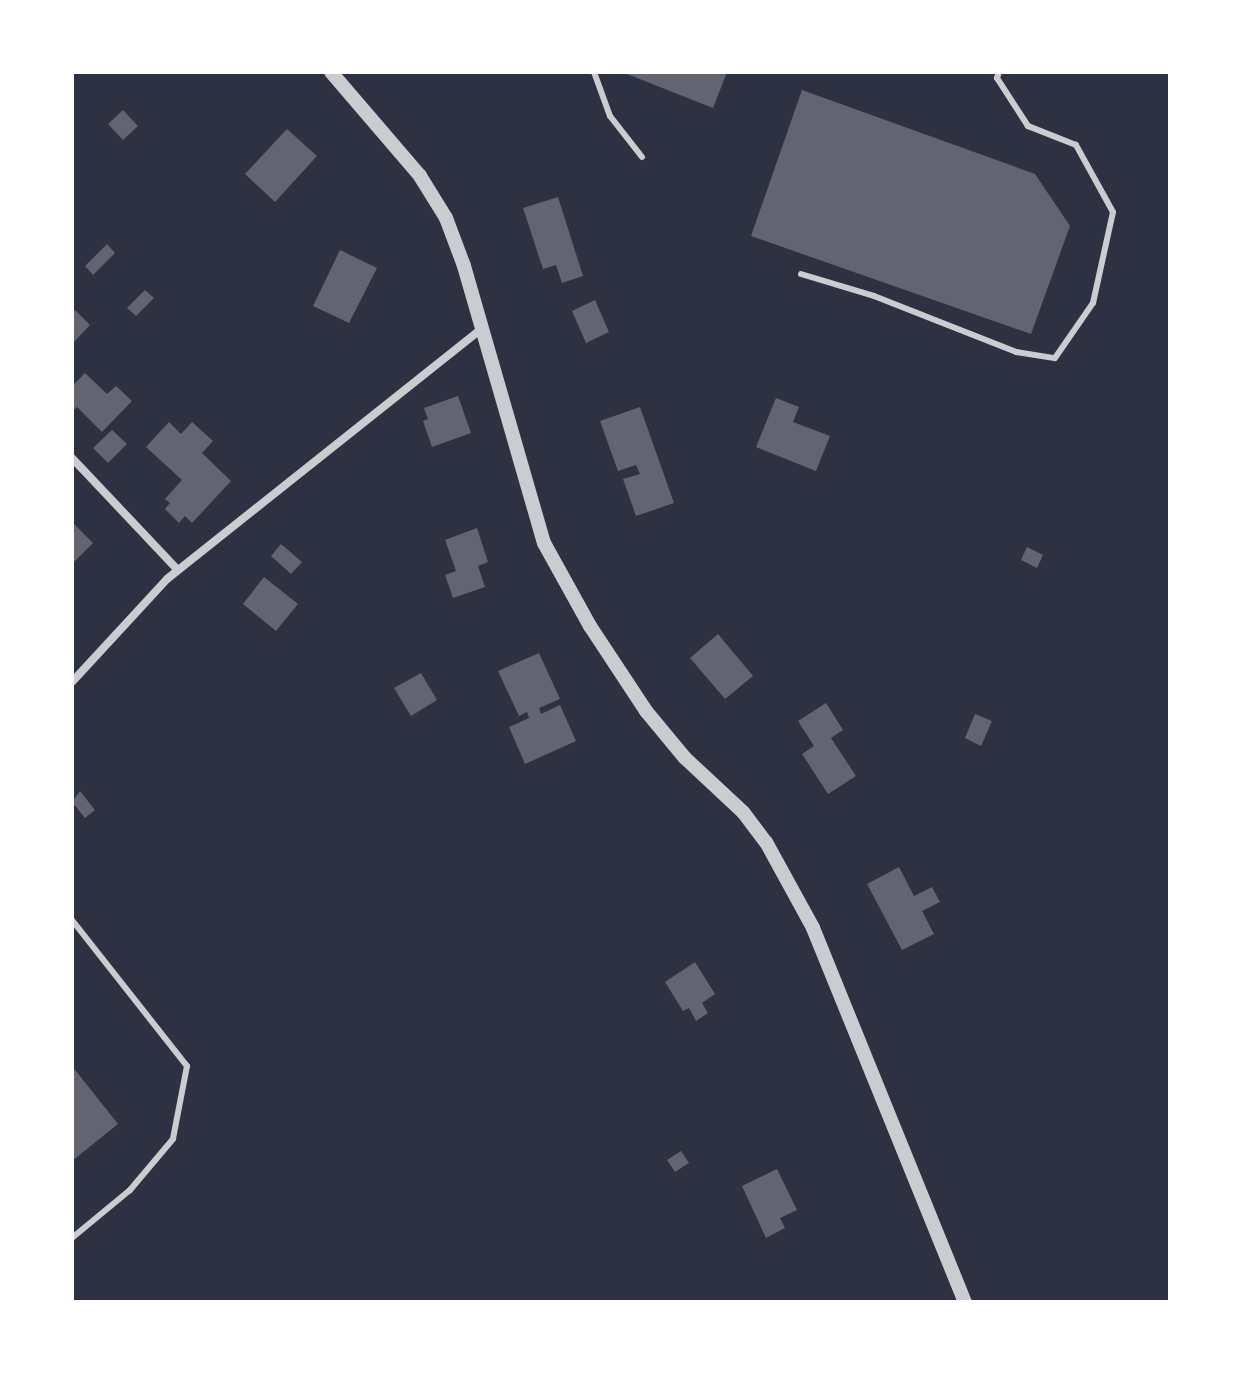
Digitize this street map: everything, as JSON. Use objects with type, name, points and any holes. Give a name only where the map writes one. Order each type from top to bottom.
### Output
[{"type":"street","points":[[331,72],[420,176],[446,218],[482,328],[544,543],[614,667],[685,758],[743,812],[766,842],[813,928],[965,1302]]},
{"type":"street","points":[[72,682],[178,570],[482,328]]},
{"type":"street","points":[[72,458],[178,570]]},
{"type":"lane","points":[[594,72],[610,116],[642,157]]},
{"type":"lane","points":[[801,274],[887,300],[1016,352],[1055,358],[1093,303],[1113,212],[1076,145],[1028,126],[997,78],[999,72]]},
{"type":"lane","points":[[72,920],[187,1066],[173,1139],[130,1190],[72,1238]]},
{"type":"building","points":[[622,72],[727,72],[713,108]]},
{"type":"building","points":[[802,90],[1035,174],[1070,226],[1031,334],[751,236]]},
{"type":"building","points":[[123,110],[138,126],[123,140],[108,124]]},
{"type":"building","points":[[287,129],[317,156],[275,202],[245,174]]},
{"type":"building","points":[[558,197],[583,276],[562,283],[556,265],[543,269],[523,208]]},
{"type":"building","points":[[107,244],[115,253],[93,275],[85,266]]},
{"type":"building","points":[[340,250],[377,268],[349,323],[313,306]]},
{"type":"building","points":[[145,290],[154,298],[136,316],[127,308]]},
{"type":"building","points":[[595,300],[609,332],[586,343],[572,311]]},
{"type":"building","points":[[75,310],[90,325],[72,344],[72,313]]},
{"type":"building","points":[[85,373],[107,394],[116,386],[132,401],[102,432],[77,407],[72,412],[72,386]]},
{"type":"building","points":[[458,396],[471,433],[432,447],[423,421],[428,419],[424,408]]},
{"type":"building","points":[[776,398],[799,407],[793,422],[830,436],[816,471],[756,447]]},
{"type":"building","points":[[640,407],[674,503],[636,516],[623,479],[640,474],[636,465],[618,471],[600,421]]},
{"type":"building","points":[[169,422],[181,434],[192,422],[213,441],[202,453],[231,481],[192,523],[185,516],[179,523],[165,509],[170,503],[165,499],[182,480],[146,447]]},
{"type":"building","points":[[112,430],[127,444],[108,463],[93,448]]},
{"type":"building","points":[[72,522],[93,543],[72,564]]},
{"type":"building","points":[[477,528],[488,562],[478,566],[485,587],[453,598],[445,575],[456,571],[445,540]]},
{"type":"building","points":[[281,544],[302,562],[291,574],[271,556]]},
{"type":"building","points":[[1027,547],[1043,555],[1037,568],[1021,560]]},
{"type":"building","points":[[264,577],[298,604],[276,631],[243,604]]},
{"type":"building","points":[[718,634],[753,676],[725,699],[690,658]]},
{"type":"building","points":[[539,653],[560,699],[539,708],[541,714],[560,705],[576,741],[525,764],[509,727],[529,718],[527,712],[519,716],[498,671]]},
{"type":"building","points":[[421,673],[437,700],[411,716],[394,688]]},
{"type":"building","points":[[826,703],[843,730],[831,738],[856,776],[828,794],[802,754],[814,746],[798,721]]},
{"type":"building","points":[[975,714],[992,721],[981,746],[965,738]]},
{"type":"building","points":[[80,791],[95,810],[85,818],[72,802]]},
{"type":"building","points":[[899,867],[914,896],[932,887],[940,902],[922,911],[934,934],[902,950],[867,884]]},
{"type":"building","points":[[695,962],[715,994],[702,1003],[708,1013],[696,1021],[689,1008],[683,1011],[665,982]]},
{"type":"building","points":[[72,1066],[118,1124],[72,1161]]},
{"type":"building","points":[[681,1151],[689,1163],[675,1172],[667,1160]]},
{"type":"building","points":[[777,1169],[797,1210],[780,1218],[785,1228],[766,1238],[742,1186]]}]
